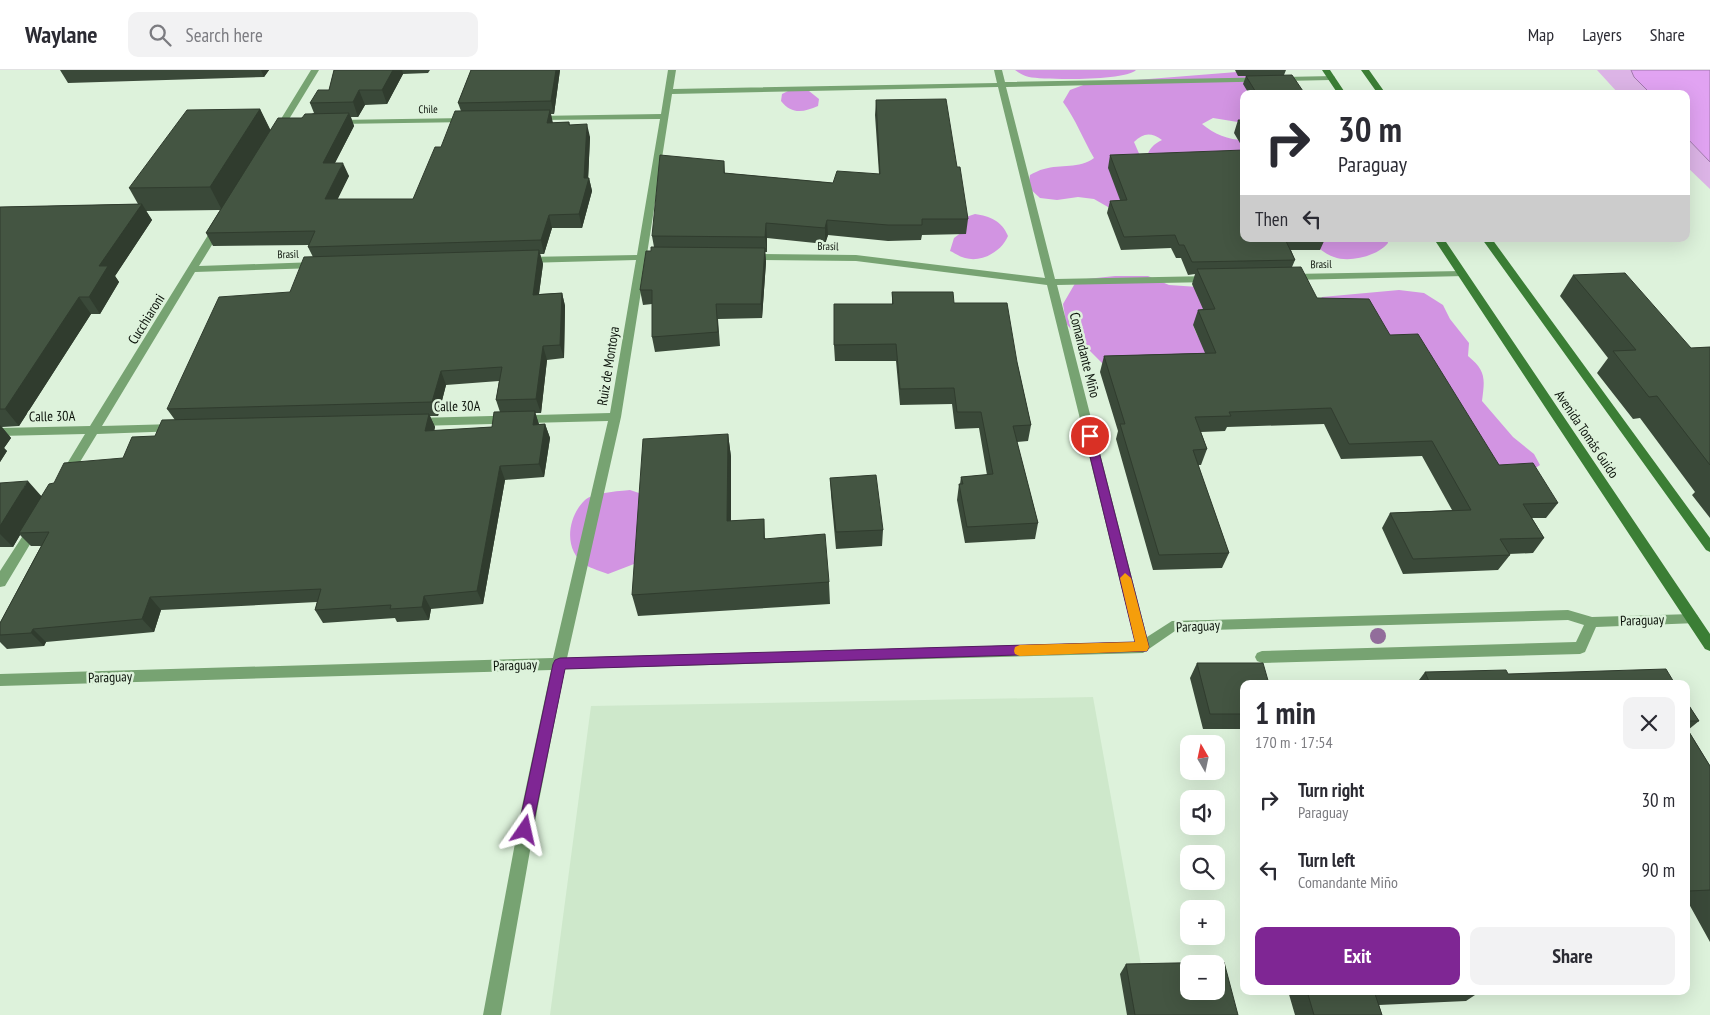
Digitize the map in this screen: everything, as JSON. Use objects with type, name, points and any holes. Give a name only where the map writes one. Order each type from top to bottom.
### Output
[{"type":"main road","points":[[1326,70],[1340,90]]},
{"type":"main road","points":[[1365,70],[1379,90]]},
{"type":"main road","name":"Avenida Tomás Guido","points":[[1441,242],[1710,646]]},
{"type":"main road","points":[[1489,242],[1710,547]]},
{"type":"street","points":[[272,140],[287,123],[315,70]]},
{"type":"street","name":"Ruiz de Montoya","points":[[492,1015],[528,811],[615,418],[672,70]]},
{"type":"street","name":"Comandante Miño","points":[[998,70],[1143,647]]},
{"type":"street","points":[[668,92],[1332,78]]},
{"type":"street","points":[[527,118],[664,116]]},
{"type":"street","name":"Chile","points":[[331,122],[478,119]]},
{"type":"street","name":"Cucchiaroni","points":[[57,489],[222,220]]},
{"type":"street","points":[[512,260],[641,256],[670,257]]},
{"type":"street","name":"Brasil","points":[[739,257],[856,258],[1051,282],[1218,279]]},
{"type":"street","name":"Brasil","points":[[192,269],[332,265]]},
{"type":"street","name":"Brasil","points":[[1276,278],[1462,274]]},
{"type":"street","name":"Calle 30A","points":[[408,422],[615,418]]},
{"type":"street","name":"Calle 30A","points":[[0,432],[182,428]]},
{"type":"street","points":[[0,582],[42,514]]},
{"type":"street","name":"Paraguay","points":[[0,680],[1143,647],[1172,626],[1568,615],[1592,622],[1692,619]]},
{"type":"street","points":[[1262,657],[1580,648],[1592,622]]},
{"type":"shaded area","points":[[1015,70],[1136,70],[1129,74],[1102,78],[1051,79],[1029,77]]},
{"type":"shaded area","points":[[1597,70],[1631,70],[1634,77],[1647,90],[1615,90]]},
{"type":"shaded area","points":[[1631,70],[1710,70],[1710,162],[1690,141],[1690,90],[1647,90],[1634,77]]},
{"type":"shaded area","points":[[1237,72],[1250,74],[1263,90],[1240,90],[1240,122],[1213,118],[1202,124],[1222,136],[1240,140],[1240,188],[1147,158],[1152,147],[1162,140],[1151,135],[1144,135],[1134,142],[1141,158],[1124,210],[1108,207],[1094,199],[1078,197],[1057,200],[1040,198],[1028,187],[1030,175],[1050,168],[1082,164],[1094,158],[1063,102],[1070,90],[1086,84]]},
{"type":"shaded area","points":[[792,89],[809,91],[819,99],[818,106],[803,111],[789,109],[781,101],[782,94]]},
{"type":"shaded area","points":[[1690,141],[1710,162],[1710,189],[1690,170]]},
{"type":"shaded area","points":[[975,214],[995,220],[1008,236],[991,255],[971,259],[950,251],[954,238],[966,229],[963,218]]},
{"type":"shaded area","points":[[1313,242],[1388,243],[1377,252],[1355,259],[1334,257],[1314,245]]},
{"type":"shaded area","points":[[1115,276],[1148,276],[1169,285],[1198,287],[1218,294],[1193,325],[1201,341],[1206,346],[1224,353],[1241,354],[1104,365],[1081,342],[1066,323],[1063,304],[1077,280]]},
{"type":"shaded area","points":[[1399,290],[1424,293],[1443,305],[1450,319],[1469,343],[1468,356],[1481,371],[1484,381],[1482,401],[1513,437],[1534,454],[1540,465],[1524,475],[1510,478],[1317,304],[1322,297]]},
{"type":"shaded area","points":[[630,490],[645,495],[647,559],[608,574],[588,566],[579,559],[571,543],[571,524],[574,515],[585,500],[589,498],[606,493]]},
{"type":"shaded area","points":[[1093,697],[1150,1015],[550,1015],[591,706]]},
{"type":"building","points":[[334,70],[393,70],[382,90],[359,90],[353,102],[310,103],[318,90],[329,90]]},
{"type":"building","points":[[471,70],[556,70],[551,101],[458,103]]},
{"type":"building","points":[[1292,75],[1302,90],[1255,90],[1246,76]]},
{"type":"building","points":[[946,99],[957,167],[960,167],[968,219],[922,219],[922,225],[888,225],[827,220],[825,228],[766,223],[765,237],[652,236],[660,155],[724,161],[724,173],[833,183],[837,171],[880,174],[876,100]]},
{"type":"building","points":[[260,109],[210,187],[129,188],[187,110]]},
{"type":"building","points":[[550,110],[547,123],[569,122],[569,125],[587,124],[584,178],[589,178],[579,214],[549,215],[541,240],[308,247],[315,231],[206,233],[278,118],[302,118],[305,114],[349,113],[323,163],[343,163],[325,199],[413,199],[435,147],[441,147],[455,111]]},
{"type":"building","points":[[1240,150],[1240,242],[1286,242],[1295,260],[1192,262],[1184,245],[1179,245],[1175,235],[1124,237],[1110,201],[1127,200],[1110,155]]},
{"type":"building","points":[[142,204],[99,266],[108,266],[89,297],[79,297],[5,409],[0,409],[0,207]]},
{"type":"building","points":[[651,247],[765,248],[761,304],[716,304],[718,332],[652,337],[652,290],[640,290],[646,251],[651,251]]},
{"type":"building","points":[[539,250],[533,295],[562,293],[560,345],[543,346],[536,399],[496,400],[502,367],[441,371],[432,402],[167,409],[219,297],[290,292],[304,257]]},
{"type":"building","points":[[1301,267],[1317,298],[1369,299],[1390,335],[1418,334],[1499,465],[1533,463],[1558,503],[1523,504],[1544,538],[1500,539],[1510,555],[1413,559],[1390,513],[1471,510],[1432,441],[1349,444],[1331,408],[1229,412],[1231,416],[1195,417],[1207,449],[1193,450],[1229,553],[1159,555],[1120,424],[1125,424],[1104,356],[1216,353],[1198,310],[1215,309],[1197,269]]},
{"type":"building","points":[[1625,273],[1691,348],[1710,347],[1710,465],[1657,396],[1649,397],[1613,351],[1636,350],[1573,275]]},
{"type":"building","points":[[892,292],[953,292],[954,303],[1007,303],[1017,362],[1031,425],[1013,426],[1038,523],[967,527],[959,484],[963,484],[961,477],[993,474],[981,412],[957,412],[954,388],[900,389],[896,344],[834,345],[834,304],[893,304]]},
{"type":"building","points":[[535,411],[533,425],[545,424],[539,464],[500,466],[477,591],[424,596],[422,607],[390,609],[391,605],[315,610],[321,589],[150,597],[142,619],[33,629],[31,633],[0,635],[0,623],[49,532],[19,533],[49,484],[54,483],[64,463],[123,458],[132,437],[155,436],[162,420],[429,414],[425,431],[492,427],[494,412]]},
{"type":"building","points":[[728,434],[727,521],[764,519],[764,539],[825,534],[829,582],[632,595],[643,439]]},
{"type":"building","points":[[876,475],[883,530],[836,532],[830,478]]},
{"type":"building","points":[[28,481],[0,526],[0,483]]},
{"type":"building","points":[[1197,663],[1263,663],[1268,680],[1240,680],[1240,714],[1210,714]]},
{"type":"building","points":[[1666,669],[1673,680],[1428,680],[1425,672],[1506,670],[1508,674]]},
{"type":"building","points":[[1690,707],[1699,721],[1690,721]]},
{"type":"building","points":[[1690,734],[1710,766],[1710,890],[1690,891]]},
{"type":"building","points":[[1180,963],[1180,1000],[1225,1000],[1225,966],[1238,1015],[1135,1015],[1126,964]]},
{"type":"building","points":[[1308,995],[1375,995],[1382,1015],[1314,1015]]},
{"type":"slow traffic","points":[[1020,651],[1143,647],[1125,578]]},
{"type":"route","points":[[525,830],[560,664],[1143,647],[1090,436]]}]
